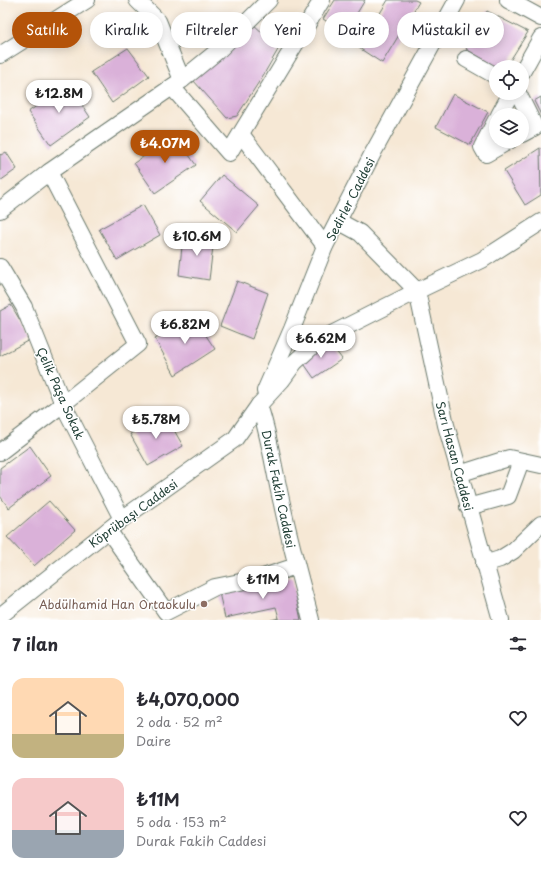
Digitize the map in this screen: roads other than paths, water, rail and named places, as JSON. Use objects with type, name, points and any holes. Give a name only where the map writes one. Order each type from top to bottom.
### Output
[{"type":"street","points":[[2,49],[87,0]]},
{"type":"street","points":[[137,0],[158,21],[177,84],[229,153],[321,0]]},
{"type":"street","points":[[0,210],[49,172],[177,84],[220,49],[269,0]]},
{"type":"street","name":"Sedirler Caddesi","points":[[259,405],[292,329],[325,246],[404,96],[457,0]]},
{"type":"street","points":[[508,0],[541,18]]},
{"type":"street","points":[[529,60],[541,38]]},
{"type":"street","points":[[466,59],[489,72]]},
{"type":"street","points":[[529,116],[534,127],[529,130]]},
{"type":"street","points":[[241,134],[325,246]]},
{"type":"street","points":[[489,134],[482,147],[486,154],[497,148]]},
{"type":"street","points":[[0,452],[138,344],[49,172]]},
{"type":"street","points":[[338,221],[360,233],[417,290]]},
{"type":"street","points":[[259,405],[282,380],[295,362],[318,341],[417,290],[482,260],[541,222]]},
{"type":"street","name":"Çelik Paşa Sokak","points":[[0,267],[24,307],[63,404],[122,519]]},
{"type":"street","name":"Sarı Hasan Caddesi","points":[[417,290],[439,398],[468,507],[501,620]]},
{"type":"street","points":[[292,329],[318,341]]},
{"type":"street","name":"Köprübaşı Caddesi","points":[[1,612],[122,519],[235,439],[259,405]]},
{"type":"street","name":"Durak Fakih Caddesi","points":[[259,405],[268,437],[296,566],[311,620]]},
{"type":"street","points":[[459,474],[508,458],[541,465]]},
{"type":"street","points":[[468,507],[508,496],[521,460]]},
{"type":"street","points":[[484,564],[500,559],[513,551],[541,524]]},
{"type":"street","points":[[108,530],[166,612],[215,587],[260,578],[296,566]]},
{"type":"place","name":"Abdülhamid Han Ortaokulu","points":[[204,604]]}]
